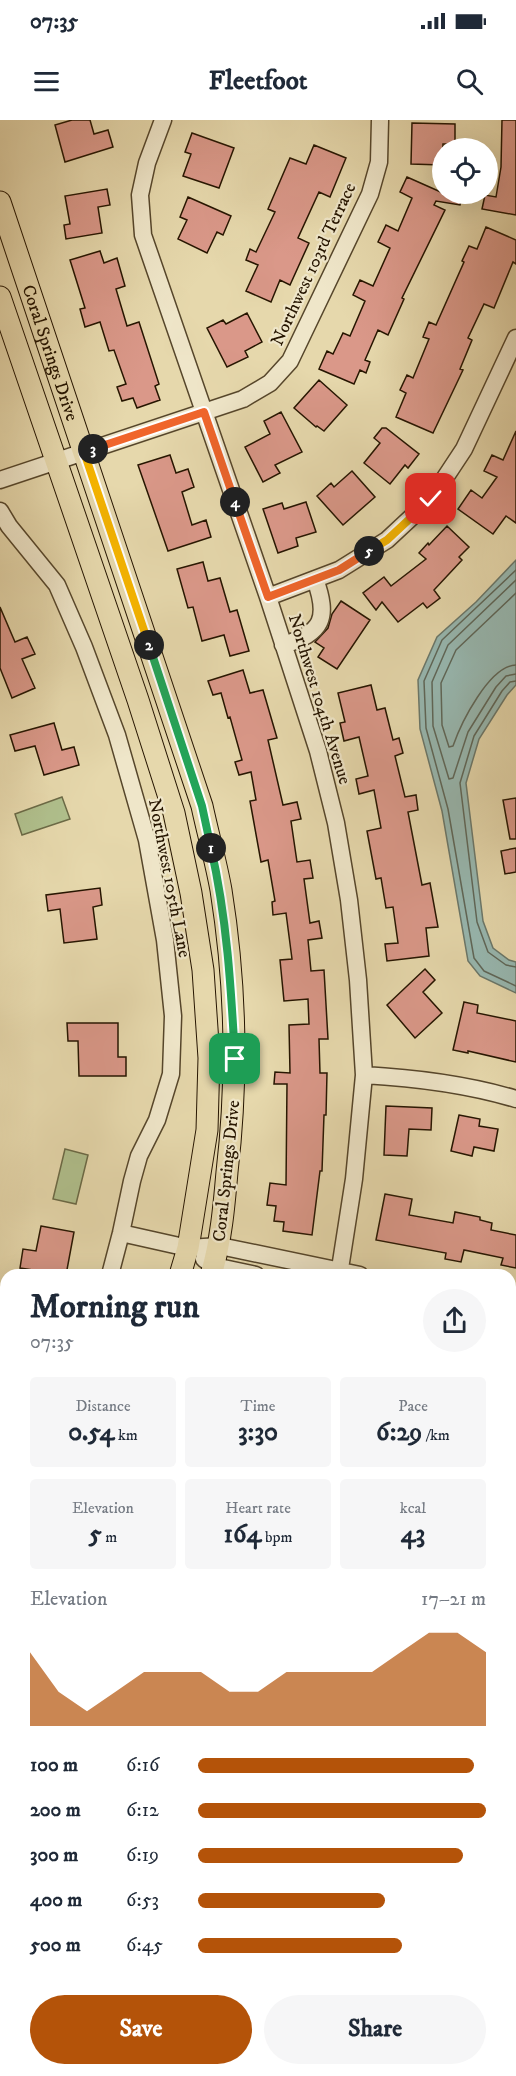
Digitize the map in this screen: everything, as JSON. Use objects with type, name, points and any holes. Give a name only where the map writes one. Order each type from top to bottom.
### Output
[{"type":"main road","name":"Coral Springs Drive","points":[[0,202],[202,806],[220,889],[231,969],[235,1059],[232,1132],[215,1262]]},
{"type":"main road","name":"Coral Springs Drive","points":[[0,297],[138,700],[174,813],[191,893],[203,970],[209,1058],[207,1130],[188,1248],[182,1269]]},
{"type":"street","name":"Northwest 104th Avenue","points":[[164,120],[147,164],[140,195],[143,235],[268,597],[318,751],[336,823],[351,912],[364,1075],[354,1179],[339,1269]]},
{"type":"street","name":"Northwest 103rd Terrace","points":[[0,480],[243,399],[270,383],[290,361],[369,194],[379,162],[380,120]]},
{"type":"street","points":[[268,597],[339,570],[387,540],[431,499],[464,449],[516,338]]},
{"type":"street","name":"Northwest 105th Lane","points":[[0,512],[57,585],[84,647],[117,735],[144,830],[165,940],[173,1016],[171,1074],[157,1120],[139,1156],[112,1269]]},
{"type":"street","points":[[283,645],[300,640],[315,630],[321,619],[319,591],[315,579]]},
{"type":"street","points":[[364,1075],[414,1077],[455,1083],[516,1099]]},
{"type":"street","points":[[122,1233],[188,1248],[215,1262],[237,1269]]},
{"type":"street","points":[[215,1262],[302,1269]]},
{"type":"green space","points":[[62,797],[70,819],[22,835],[15,814]]},
{"type":"green space","points":[[65,1149],[88,1155],[76,1204],[53,1199]]},
{"type":"water","points":[[516,560],[516,685],[479,739],[466,783],[483,921],[493,948],[509,960],[516,962],[516,993],[480,976],[468,961],[442,811],[420,729],[418,680],[437,637],[476,602]]},
{"type":"building","points":[[72,120],[90,120],[94,134],[108,130],[113,147],[65,162],[55,125]]},
{"type":"building","points":[[502,120],[516,120],[516,215],[482,209],[483,204],[498,204]]},
{"type":"building","points":[[412,123],[455,124],[455,138],[432,138],[432,165],[411,164]]},
{"type":"building","points":[[192,133],[234,148],[219,188],[183,176],[191,154],[185,152]]},
{"type":"building","points":[[314,145],[346,158],[330,197],[319,192],[298,238],[309,243],[290,285],[280,280],[271,302],[246,291],[258,265],[246,260],[250,249],[256,252],[275,212],[268,209],[290,158],[306,164]]},
{"type":"building","points":[[407,177],[432,188],[432,204],[445,210],[402,298],[404,299],[388,335],[378,330],[365,360],[370,362],[366,373],[360,370],[354,384],[319,369],[327,351],[333,354],[343,333],[350,336],[365,301],[353,295],[360,280],[373,286],[390,248],[378,242],[386,225],[398,231],[412,198],[400,192]]},
{"type":"building","points":[[107,189],[110,205],[98,207],[102,233],[66,239],[64,225],[70,224],[65,196]]},
{"type":"building","points":[[188,197],[231,216],[223,235],[217,232],[207,253],[178,239],[187,220],[180,217]]},
{"type":"building","points":[[486,227],[516,240],[516,264],[513,262],[494,308],[484,304],[468,338],[472,340],[460,369],[463,370],[433,433],[396,417],[406,393],[400,390],[407,375],[413,378],[429,339],[423,337],[429,322],[436,325],[469,246],[477,249]]},
{"type":"building","points":[[100,251],[104,263],[117,258],[125,286],[116,289],[127,326],[139,322],[159,384],[155,386],[160,400],[137,408],[133,398],[122,401],[117,387],[126,384],[114,350],[109,351],[100,322],[85,327],[80,309],[85,308],[70,260]]},
{"type":"building","points":[[247,313],[262,342],[245,351],[248,357],[227,367],[207,328],[223,320],[226,324]]},
{"type":"building","points":[[319,380],[347,405],[324,431],[294,408]]},
{"type":"building","points":[[281,412],[302,452],[275,465],[280,473],[263,482],[245,447],[270,434],[264,421]]},
{"type":"building","points":[[382,428],[386,428],[419,454],[408,468],[405,465],[390,484],[364,463],[380,443],[374,438]]},
{"type":"building","points":[[516,431],[516,523],[506,516],[493,534],[458,509],[471,490],[482,498],[497,477],[484,471],[492,455],[503,460]]},
{"type":"building","points":[[170,455],[176,473],[188,469],[194,487],[182,492],[192,525],[206,520],[211,537],[168,551],[138,465]]},
{"type":"building","points":[[352,471],[375,497],[343,525],[317,496],[331,483],[334,487]]},
{"type":"building","points":[[306,502],[316,532],[296,538],[298,546],[278,553],[263,509],[282,503],[284,509]]},
{"type":"building","points":[[447,526],[469,547],[459,557],[462,560],[434,590],[440,598],[427,608],[423,603],[398,622],[382,602],[376,610],[363,593],[384,577],[391,586],[426,559],[419,553]]},
{"type":"building","points":[[203,562],[208,581],[220,578],[230,612],[237,610],[249,651],[230,656],[224,635],[202,641],[193,607],[188,608],[177,569]]},
{"type":"building","points":[[341,601],[370,620],[337,669],[318,657],[324,648],[315,642],[328,628],[332,614]]},
{"type":"building","points":[[0,607],[15,642],[27,637],[35,654],[22,659],[35,688],[12,698],[0,668]]},
{"type":"building","points":[[243,670],[250,693],[263,690],[277,738],[268,740],[283,805],[297,802],[301,819],[291,821],[297,862],[310,860],[313,878],[304,879],[310,923],[319,921],[322,938],[308,940],[311,971],[324,970],[328,1039],[319,1039],[320,1073],[327,1073],[326,1115],[324,1115],[322,1171],[320,1171],[312,1235],[283,1231],[284,1222],[274,1221],[276,1206],[267,1205],[270,1183],[286,1185],[287,1084],[274,1084],[275,1072],[290,1073],[289,1025],[309,1024],[308,999],[284,1001],[280,960],[292,959],[286,913],[273,915],[272,902],[275,901],[268,860],[261,862],[250,801],[256,800],[251,772],[239,775],[235,762],[242,760],[230,717],[228,718],[221,693],[213,695],[208,681]]},
{"type":"building","points":[[371,685],[377,710],[385,708],[393,740],[399,738],[403,753],[395,756],[405,797],[416,795],[418,810],[408,812],[422,885],[430,883],[438,927],[426,928],[429,956],[387,961],[385,944],[398,943],[393,907],[386,908],[381,878],[376,879],[367,831],[381,828],[374,790],[359,794],[356,779],[368,776],[359,737],[344,741],[340,723],[345,722],[338,693]]},
{"type":"building","points":[[54,723],[62,750],[74,747],[79,765],[44,775],[35,746],[15,751],[10,735]]},
{"type":"building","points":[[516,798],[516,839],[510,839],[503,800]]},
{"type":"building","points":[[516,848],[516,872],[505,874],[501,851]]},
{"type":"building","points":[[100,888],[102,905],[93,907],[97,939],[64,943],[60,909],[48,911],[46,895]]},
{"type":"building","points":[[425,969],[435,980],[423,992],[442,1013],[415,1038],[387,1005]]},
{"type":"building","points":[[464,1002],[478,1005],[477,1013],[516,1021],[516,1062],[468,1051],[468,1053],[453,1050]]},
{"type":"building","points":[[67,1023],[118,1023],[118,1057],[126,1057],[126,1076],[79,1076],[78,1041],[68,1041]]},
{"type":"building","points":[[386,1106],[432,1108],[431,1130],[409,1129],[407,1156],[384,1155]]},
{"type":"building","points":[[459,1115],[480,1119],[479,1126],[498,1129],[494,1151],[474,1147],[472,1156],[451,1151]]},
{"type":"building","points":[[385,1194],[412,1199],[409,1215],[453,1223],[455,1212],[480,1217],[480,1220],[492,1223],[491,1230],[516,1235],[516,1268],[501,1265],[503,1258],[464,1250],[461,1262],[445,1259],[446,1253],[376,1240]]},
{"type":"building","points":[[41,1226],[74,1232],[67,1269],[20,1268],[23,1249],[36,1251]]},
{"type":"route","points":[[235,1059],[231,969],[220,889],[202,806],[84,452],[204,412],[268,597],[339,570],[387,540],[431,499]]}]
